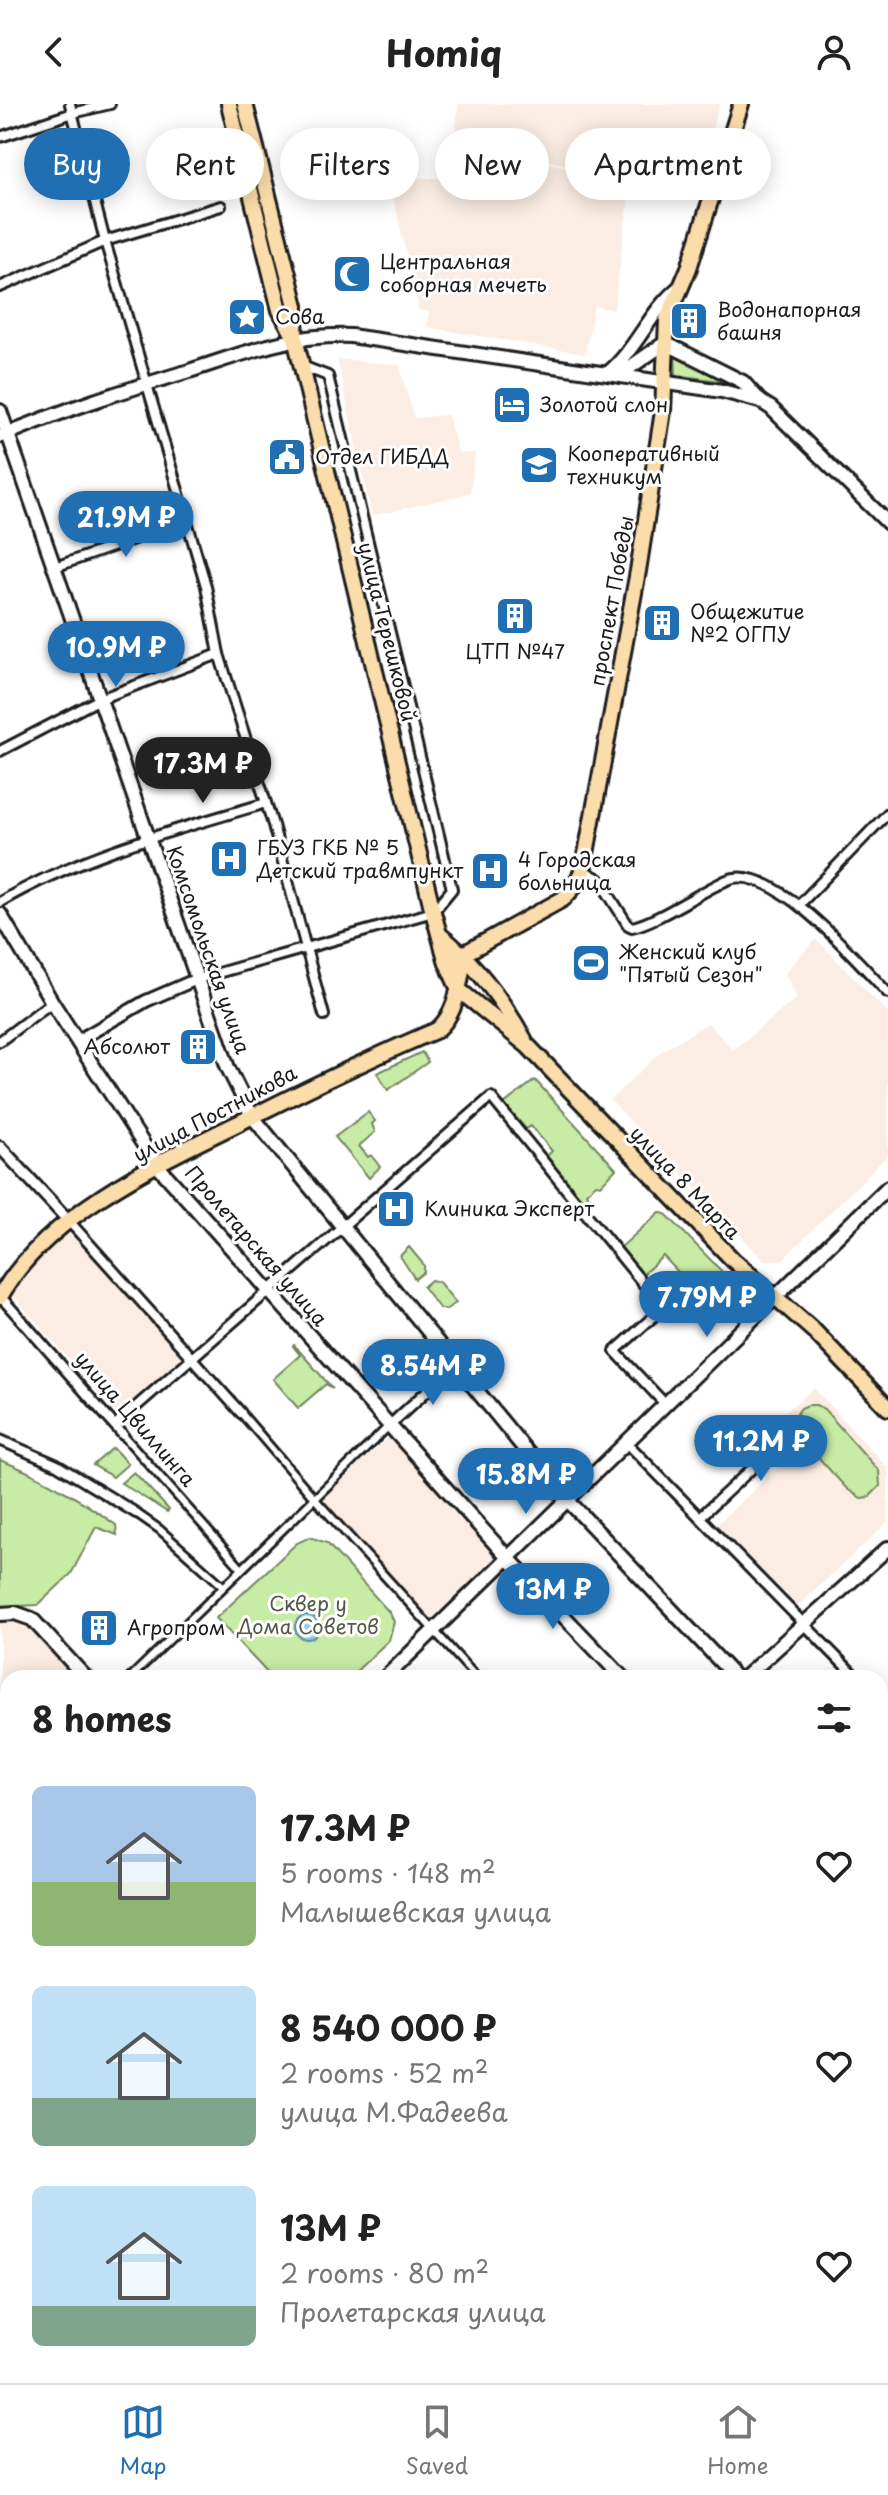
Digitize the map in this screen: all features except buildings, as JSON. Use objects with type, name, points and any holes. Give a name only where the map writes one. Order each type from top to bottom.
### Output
[{"type":"main road","name":"улица Терешковой","points":[[229,104],[280,310],[295,338],[433,912],[447,963],[459,990]]},
{"type":"main road","name":"улица Терешковой","points":[[245,104],[296,306],[295,338]]},
{"type":"main road","name":"проспект Победы","points":[[447,963],[563,899],[583,870],[638,571],[666,383],[667,320],[741,104]]},
{"type":"main road","points":[[613,374],[659,306],[681,286]]},
{"type":"main road","points":[[4,435],[148,383],[295,338],[317,335],[351,336],[613,374],[722,391],[760,401]]},
{"type":"main road","points":[[613,374],[665,343],[743,382],[888,523]]},
{"type":"main road","name":"Комсомольская улица","points":[[0,411],[4,435],[55,567],[228,1068],[252,1116],[569,1500],[728,1670]]},
{"type":"main road","name":"Пролетарская улица","points":[[0,914],[52,1002],[156,1164],[508,1558],[615,1670]]},
{"type":"main road","points":[[440,935],[465,955],[459,990]]},
{"type":"main road","name":"улица 8 Марта","points":[[465,955],[500,1001],[528,1046]]},
{"type":"main road","name":"улица 8 Марта","points":[[459,990],[528,1046],[638,1164],[774,1299],[814,1331],[888,1408]]},
{"type":"main road","name":"улица Постникова","points":[[0,1296],[25,1263],[68,1220],[156,1164],[345,1069],[437,1030],[444,1024],[459,990]]},
{"type":"main road","points":[[393,1670],[888,1187]]},
{"type":"main road","points":[[753,1670],[888,1548]]},
{"type":"main road","points":[[0,1614],[15,1613],[32,1619],[79,1670]]},
{"type":"street","points":[[0,137],[71,109],[110,104]]},
{"type":"street","points":[[71,109],[105,241],[206,586],[219,654],[266,803],[324,1015]]},
{"type":"street","points":[[0,287],[105,241],[221,206]]},
{"type":"street","points":[[77,1041],[146,1001],[197,979],[433,912],[452,889],[328,376],[302,366]]},
{"type":"street","points":[[55,567],[185,521]]},
{"type":"street","points":[[0,751],[100,699],[219,654]]},
{"type":"street","points":[[0,902],[102,855],[266,803]]},
{"type":"street","points":[[799,905],[888,813]]},
{"type":"street","points":[[583,870],[599,879],[632,927],[728,879],[743,876],[755,879],[799,905],[888,993]]},
{"type":"street","points":[[0,1041],[52,1002]]},
{"type":"street","points":[[115,1425],[491,1097],[663,1308],[615,1351],[666,1405]]},
{"type":"street","points":[[0,1147],[470,1670]]},
{"type":"street","name":"улица Цвиллинга","points":[[0,1296],[241,1568]]},
{"type":"street","points":[[138,1670],[455,1365]]},
{"type":"street","points":[[0,1440],[57,1465],[136,1513],[159,1529],[223,1586]]},
{"type":"street","points":[[700,1517],[759,1462],[740,1440]]},
{"type":"street","points":[[627,1443],[849,1670]]},
{"type":"shaded area","points":[[458,104],[720,104],[712,128],[565,128],[565,164],[549,161],[549,128],[456,128]]},
{"type":"shaded area","points":[[549,164],[565,166],[565,200],[628,200],[614,310],[594,306],[585,354],[427,327],[429,312],[419,310],[394,200],[419,200],[419,178],[435,178],[435,200],[549,200]]},
{"type":"shaded area","points":[[337,359],[399,365],[414,418],[448,415],[458,453],[475,453],[470,493],[372,516]]},
{"type":"shaded area","points":[[816,939],[888,1013],[888,1155],[782,1260],[764,1260],[610,1100],[662,1051],[708,1023],[733,1050],[797,998],[785,973]]},
{"type":"shaded area","points":[[70,1228],[185,1358],[119,1416],[9,1291]]},
{"type":"shaded area","points":[[814,1388],[888,1468],[888,1522],[796,1608],[717,1524],[795,1452],[797,1444],[777,1419]]},
{"type":"shaded area","points":[[391,1435],[499,1556],[431,1619],[321,1499]]},
{"type":"shaded area","points":[[9,1618],[30,1630],[68,1670],[0,1670],[0,1619]]},
{"type":"green space","points":[[675,353],[735,383],[676,375]]},
{"type":"green space","points":[[422,1052],[428,1062],[388,1090],[377,1073]]},
{"type":"green space","points":[[535,1080],[616,1169],[601,1185],[596,1184],[586,1193],[588,1197],[581,1201],[547,1156],[552,1151],[531,1126],[526,1129],[504,1104]]},
{"type":"green space","points":[[368,1112],[375,1121],[372,1124],[375,1132],[359,1146],[380,1167],[369,1178],[335,1137]]},
{"type":"green space","points":[[660,1212],[667,1215],[736,1286],[727,1294],[714,1281],[699,1294],[663,1256],[643,1274],[620,1248]]},
{"type":"green space","points":[[409,1247],[424,1265],[424,1272],[415,1279],[400,1256]]},
{"type":"green space","points":[[431,1280],[439,1282],[456,1303],[445,1310],[439,1308],[423,1287]]},
{"type":"green space","points":[[294,1345],[333,1389],[326,1384],[298,1408],[273,1379],[300,1355]]},
{"type":"green space","points":[[808,1405],[824,1409],[879,1471],[880,1486],[869,1497],[861,1498],[847,1489],[797,1434],[793,1419],[801,1408]]},
{"type":"green space","points":[[113,1448],[128,1464],[113,1477],[93,1465]]},
{"type":"green space","points":[[0,1460],[60,1489],[116,1525],[117,1535],[96,1527],[71,1574],[38,1605],[0,1607]]},
{"type":"green space","points":[[134,1472],[169,1510],[167,1512],[121,1483]]},
{"type":"green space","name":"Сквер у Дома Советов","points":[[310,1537],[327,1543],[390,1613],[394,1622],[389,1640],[357,1670],[265,1670],[216,1618],[297,1543]]},
{"type":"water","points":[[307,1615],[316,1618],[319,1627],[316,1636],[307,1639],[298,1636],[295,1627],[298,1618]]},
{"type":"place","name":"Центральная соборная мечеть","points":[[352,274]]},
{"type":"place","name":"Сова","points":[[247,317]]},
{"type":"place","name":"Водонапорная башня","points":[[689,321]]},
{"type":"place","name":"Золотой слон","points":[[512,405]]},
{"type":"place","name":"Отдел ГИБДД","points":[[287,457]]},
{"type":"place","name":"Кооперативный техникум","points":[[539,465]]},
{"type":"place","name":"ЦТП №47","points":[[515,616]]},
{"type":"place","name":"Общежитие №2 ОГПУ","points":[[662,623]]},
{"type":"place","name":"ГБУЗ ГКБ № 5 Детский травмпункт","points":[[229,859]]},
{"type":"place","name":"4 Городская больница","points":[[490,871]]},
{"type":"place","name":"Женский клуб \"Пятый Сезон\"","points":[[591,963]]},
{"type":"place","name":"Абсолют","points":[[198,1047]]},
{"type":"place","name":"Клиника Эксперт","points":[[396,1209]]},
{"type":"place","name":"Агропром","points":[[99,1628]]}]
